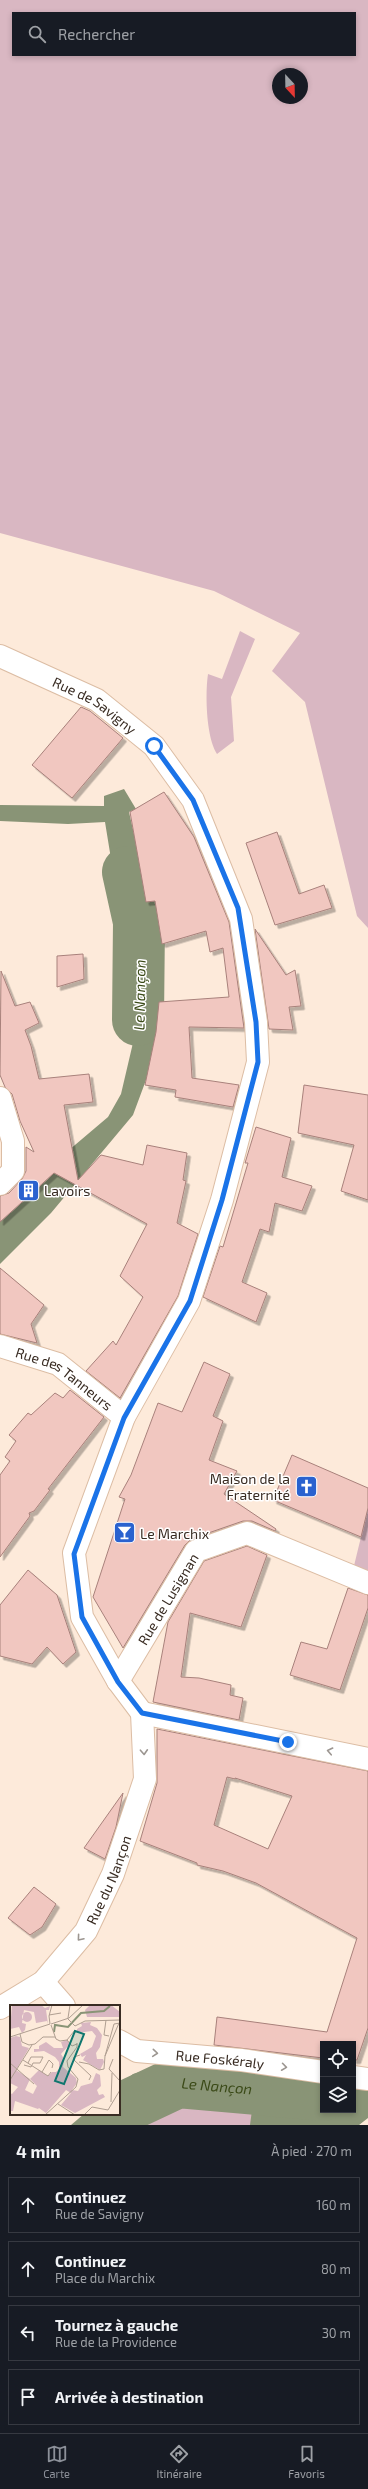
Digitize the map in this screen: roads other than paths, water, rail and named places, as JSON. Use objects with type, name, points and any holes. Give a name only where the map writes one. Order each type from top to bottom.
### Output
[{"type":"street","name":"Rue de Savigny","points":[[0,656],[97,700],[154,746],[193,800],[241,919],[256,1022],[258,1062],[222,1200],[190,1301],[128,1411],[74,1554],[82,1617],[118,1682],[142,1713]]},
{"type":"street","points":[[0,1098],[13,1141],[13,1172],[0,1184]]},
{"type":"street","name":"Rue des Tanneurs","points":[[0,1346],[58,1364],[128,1411]]},
{"type":"street","name":"Rue de Lusignan","points":[[118,1682],[196,1551],[247,1533],[368,1583]]},
{"type":"street","points":[[142,1713],[368,1759]]},
{"type":"street","name":"Rue du Nançon","points":[[0,2008],[43,1982],[86,1931],[113,1874],[145,1779],[142,1713]]},
{"type":"street","points":[[43,1982],[63,2005]]},
{"type":"street","name":"Rue Foskéraly","points":[[120,2042],[137,2051],[241,2060],[320,2072]]},
{"type":"street","points":[[356,2077],[368,2079]]},
{"type":"water","points":[[124,789],[136,809],[129,812],[140,860],[151,940],[125,945],[105,822],[68,824],[0,821],[0,805],[104,806],[104,796]]},
{"type":"water","points":[[152,947],[159,1002],[157,1025],[149,1072],[133,1115],[51,1213],[0,1264],[0,1222],[48,1179],[62,1156],[108,1117],[121,1094],[136,1030],[126,951]]},
{"type":"water","points":[[164,2065],[219,2068],[218,2091],[194,2091],[170,2098],[138,2125],[71,2125],[83,2115],[120,2115],[120,2085],[133,2074]]},
{"type":"water","points":[[257,2073],[320,2081],[320,2113],[356,2113],[356,2085],[368,2087],[368,2118],[359,2125],[250,2125]]},
{"type":"waterway","name":"Le Nançon","points":[[128,872],[139,922],[138,1020]]},
{"type":"waterway","name":"Le Nançon","points":[[120,2112],[129,2105],[178,2082],[320,2095]]},
{"type":"place","name":"Lavoirs","points":[[28,1190]]},
{"type":"place","name":"Maison de la Fraternité","points":[[306,1486]]},
{"type":"place","name":"Le Marchix","points":[[125,1533]]}]
